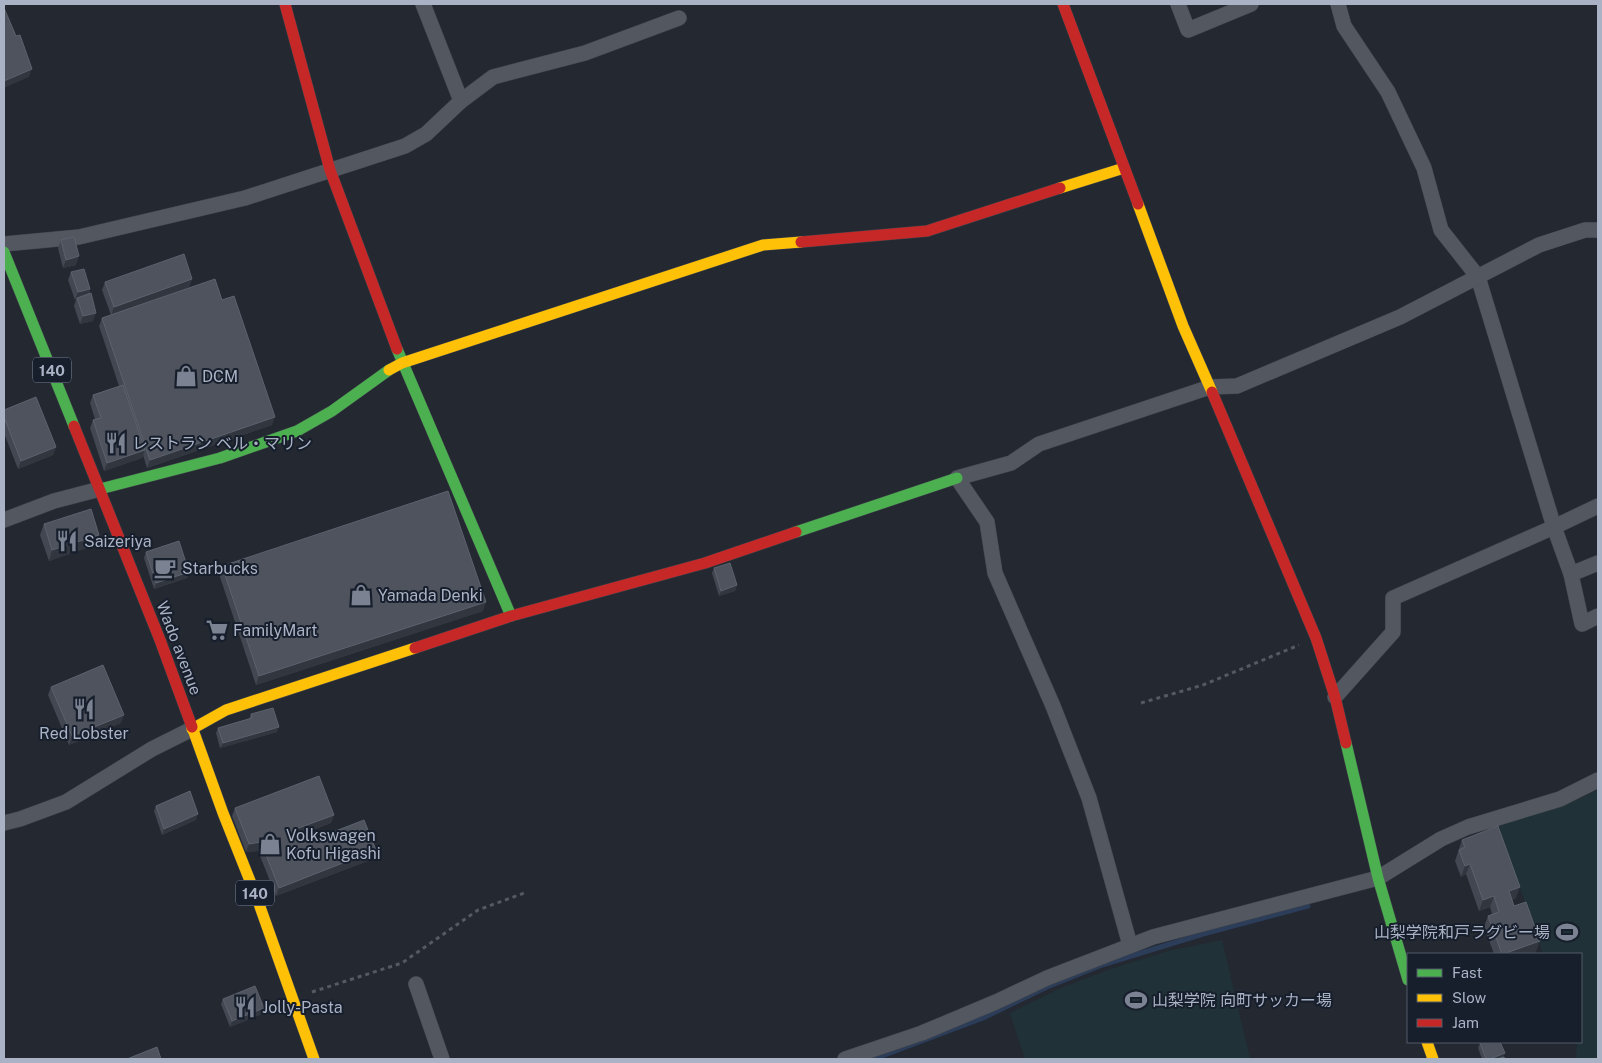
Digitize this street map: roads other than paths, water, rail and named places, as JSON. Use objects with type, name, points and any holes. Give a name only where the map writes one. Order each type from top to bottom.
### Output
[{"type":"main road","points":[[285,4],[330,170],[402,363],[512,616]]},
{"type":"main road","points":[[1063,4],[1183,326],[1316,638],[1335,698],[1378,878],[1407,977]]},
{"type":"main road","points":[[100,489],[220,458],[297,432],[332,411],[392,368],[402,363],[763,246],[927,231],[1124,168]]},
{"type":"main road","name":"Wado avenue","points":[[4,252],[100,489],[258,901],[314,1059]]},
{"type":"main road","points":[[192,729],[226,710],[512,616],[705,563],[957,478]]},
{"type":"main road","points":[[1427,1043],[1433,1059]]},
{"type":"street","points":[[423,4],[461,101]]},
{"type":"street","points":[[1178,4],[1188,30],[1251,4]]},
{"type":"street","points":[[1338,4],[1344,26],[1388,92],[1424,168],[1441,230],[1478,277],[1554,527],[1571,574],[1582,624],[1598,616]]},
{"type":"street","points":[[4,244],[79,238],[245,198],[405,146],[426,134],[461,101],[493,77],[585,53],[679,18]]},
{"type":"street","points":[[1130,945],[1089,798],[1053,706],[996,574],[987,522],[957,478],[1011,463],[1039,444],[1210,387],[1237,386],[1400,317],[1539,245],[1586,230],[1598,230]]},
{"type":"street","points":[[4,520],[54,501],[100,489]]},
{"type":"street","points":[[1335,698],[1393,632],[1393,598],[1598,506]]},
{"type":"street","points":[[1571,574],[1598,563]]},
{"type":"street","points":[[4,823],[20,820],[66,802],[152,749],[192,729]]},
{"type":"street","points":[[845,1059],[922,1032],[996,1002],[1047,978],[1130,945],[1378,878],[1441,839],[1468,827],[1560,799],[1598,780]]},
{"type":"street","points":[[416,984],[442,1059]]},
{"type":"waterway","points":[[874,1059],[983,1018],[1047,987],[1102,965],[1203,934],[1308,906]]},
{"type":"place","name":"DCM","points":[[186,376]]},
{"type":"place","name":"レストラン ベル・マリン","points":[[116,443]]},
{"type":"place","name":"Saizeriya","points":[[67,541]]},
{"type":"place","name":"Starbucks","points":[[165,568]]},
{"type":"place","name":"Yamada Denki","points":[[361,595]]},
{"type":"place","name":"FamilyMart","points":[[217,630]]},
{"type":"place","name":"Red Lobster","points":[[84,709]]},
{"type":"place","name":"Volkswagen Kofu Higashi","points":[[270,844]]},
{"type":"place","name":"山梨学院和戸ラグビー場","points":[[1567,932]]},
{"type":"place","name":"山梨学院 向町サッカー場","points":[[1136,1000]]},
{"type":"place","name":"Jolly-Pasta","points":[[245,1007]]}]
